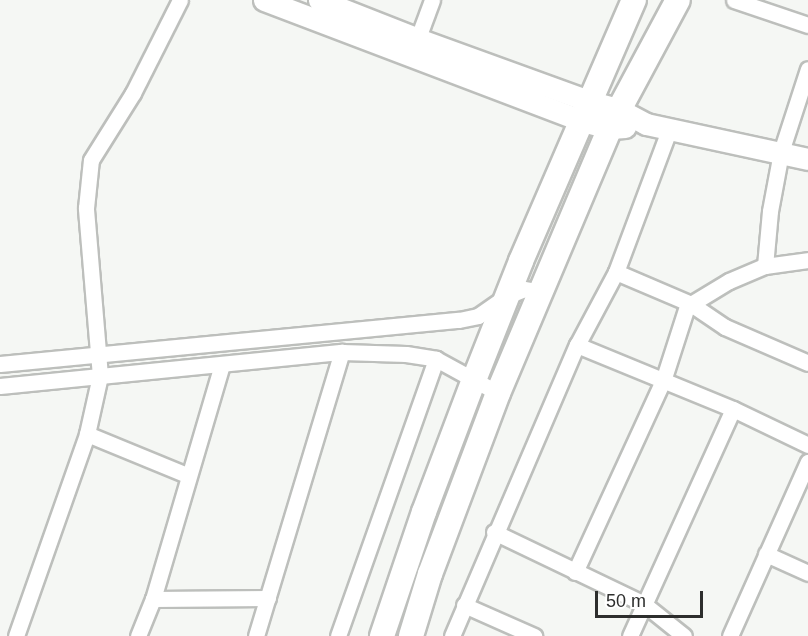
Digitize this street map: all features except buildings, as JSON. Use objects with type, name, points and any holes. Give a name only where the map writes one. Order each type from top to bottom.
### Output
[{"type":"main road","points":[[264,0],[414,48],[586,111],[614,119],[808,159]]},
{"type":"main road","points":[[319,0],[414,48]]},
{"type":"main road","points":[[382,636],[424,512],[507,296],[633,0]]},
{"type":"main road","points":[[411,636],[430,574],[498,393],[614,119],[636,82],[678,0]]},
{"type":"street","points":[[16,636],[87,434],[100,376],[86,208],[91,160],[133,93],[180,0]]},
{"type":"street","points":[[414,48],[432,0]]},
{"type":"street","points":[[734,0],[808,25]]},
{"type":"street","points":[[765,266],[770,211],[781,152],[808,69]]},
{"type":"street","points":[[452,636],[494,532],[577,345],[616,272],[669,130]]},
{"type":"street","points":[[575,572],[663,381],[689,304],[729,281],[765,266],[808,260]]},
{"type":"street","points":[[616,272],[689,304],[725,327],[808,363]]},
{"type":"street","points":[[0,364],[459,320],[478,316],[507,296],[524,289],[542,292]]},
{"type":"street","points":[[577,345],[733,409],[808,445]]},
{"type":"street","points":[[0,386],[342,352],[406,354],[435,358],[498,393]]},
{"type":"street","points":[[256,636],[342,352]]},
{"type":"street","points":[[338,636],[435,358]]},
{"type":"street","points":[[138,636],[153,599],[187,475],[222,364]]},
{"type":"street","points":[[630,636],[733,409]]},
{"type":"street","points":[[87,434],[187,475]]},
{"type":"street","points":[[730,636],[766,554],[801,494],[808,462]]},
{"type":"street","points":[[494,532],[644,604],[684,636]]},
{"type":"street","points":[[766,554],[808,573]]},
{"type":"street","points":[[153,599],[268,598]]},
{"type":"street","points":[[464,604],[534,636]]}]
